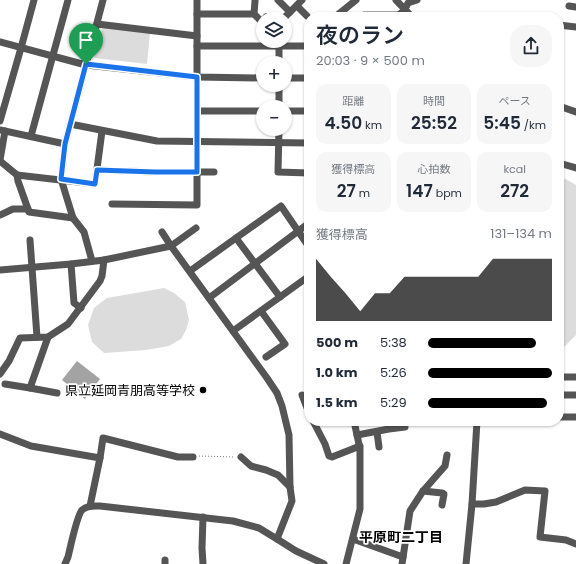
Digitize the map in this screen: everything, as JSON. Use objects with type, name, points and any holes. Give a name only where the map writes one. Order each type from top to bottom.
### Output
[{"type":"street","points":[[0,121],[34,0]]},
{"type":"street","points":[[31,136],[54,57],[68,0]]},
{"type":"street","points":[[92,261],[84,232],[73,218],[61,179],[65,144],[103,0]]},
{"type":"street","points":[[112,204],[197,205],[197,0]]},
{"type":"street","points":[[197,14],[254,14],[255,0]]},
{"type":"street","points":[[278,0],[290,12],[302,0]]},
{"type":"street","points":[[341,12],[356,0]]},
{"type":"street","points":[[396,0],[408,12]]},
{"type":"street","points":[[403,12],[408,3],[417,0]]},
{"type":"street","points":[[297,6],[304,13]]},
{"type":"street","points":[[97,24],[197,36]]},
{"type":"street","points":[[564,25],[576,26]]},
{"type":"street","points":[[0,42],[86,64],[197,77],[256,78]]},
{"type":"street","points":[[197,46],[256,45]]},
{"type":"street","points":[[292,45],[304,46]]},
{"type":"street","points":[[292,78],[304,78]]},
{"type":"street","points":[[564,108],[576,112]]},
{"type":"street","points":[[198,111],[256,111]]},
{"type":"street","points":[[292,111],[304,111]]},
{"type":"street","points":[[70,124],[157,141],[304,143]]},
{"type":"street","points":[[65,144],[2,130],[0,161],[17,174],[95,184],[102,131]]},
{"type":"street","points":[[278,136],[278,172],[304,173]]},
{"type":"street","points":[[564,164],[576,168]]},
{"type":"street","points":[[97,170],[214,172]]},
{"type":"street","points":[[17,174],[29,212],[73,218]]},
{"type":"street","points":[[190,271],[281,206],[304,240]]},
{"type":"street","points":[[0,214],[14,209],[28,209]]},
{"type":"street","points":[[209,298],[304,226]]},
{"type":"street","points":[[0,270],[104,260],[171,246],[196,228]]},
{"type":"street","points":[[162,232],[268,378],[277,393],[282,406],[289,435],[290,487],[292,501],[277,539]]},
{"type":"street","points":[[236,238],[280,298]]},
{"type":"street","points":[[30,240],[37,337]]},
{"type":"street","points":[[0,374],[9,361],[20,338],[48,337],[68,324],[100,281],[104,260]]},
{"type":"street","points":[[71,264],[74,304],[81,308]]},
{"type":"street","points":[[233,331],[304,280]]},
{"type":"street","points":[[262,311],[285,344],[266,358]]},
{"type":"street","points":[[30,388],[48,337]]},
{"type":"street","points":[[564,377],[576,377]]},
{"type":"street","points":[[5,384],[57,393]]},
{"type":"street","points":[[302,394],[304,399]]},
{"type":"street","points":[[564,395],[576,395]]},
{"type":"street","points":[[564,418],[576,417]]},
{"type":"street","points":[[315,426],[325,444],[329,456],[332,457],[360,446]]},
{"type":"street","points":[[346,564],[360,509],[360,446],[355,426]]},
{"type":"street","points":[[466,564],[472,504],[477,426]]},
{"type":"street","points":[[357,435],[405,427]]},
{"type":"street","points":[[377,432],[379,447]]},
{"type":"street","points":[[0,434],[31,446],[100,458]]},
{"type":"street","points":[[90,506],[103,438],[178,457],[193,457]]},
{"type":"street","points":[[353,539],[402,561],[410,511],[423,491],[445,466],[447,455]]},
{"type":"street","points":[[240,457],[251,466],[278,475],[290,487]]},
{"type":"street","points":[[472,504],[496,502],[526,490],[545,491],[540,537],[566,540],[576,544]]},
{"type":"street","points":[[423,491],[444,494],[442,505]]},
{"type":"street","points":[[65,564],[80,513],[86,507],[90,506],[203,517],[233,521],[254,526],[312,562],[324,564]]},
{"type":"street","points":[[203,517],[203,564]]},
{"type":"path","points":[[193,457],[240,457]]},
{"type":"shaded area","points":[[103,27],[150,33],[147,64],[94,58]]},
{"type":"shaded area","points":[[564,178],[576,185],[576,335],[564,347]]},
{"type":"shaded area","points":[[164,288],[174,293],[185,302],[189,320],[181,339],[169,346],[146,350],[104,353],[92,342],[88,325],[94,308],[107,298]]},
{"type":"shaded area","points":[[77,361],[100,379],[85,399],[62,380]]},
{"type":"place","name":"県立延岡青朋高等学校","points":[[203,390]]},
{"type":"district","name":"平原町二丁目","points":[[401,537]]},
{"type":"route","points":[[86,64],[197,77],[197,172],[97,170],[95,184],[61,179],[65,144],[86,64]]}]
